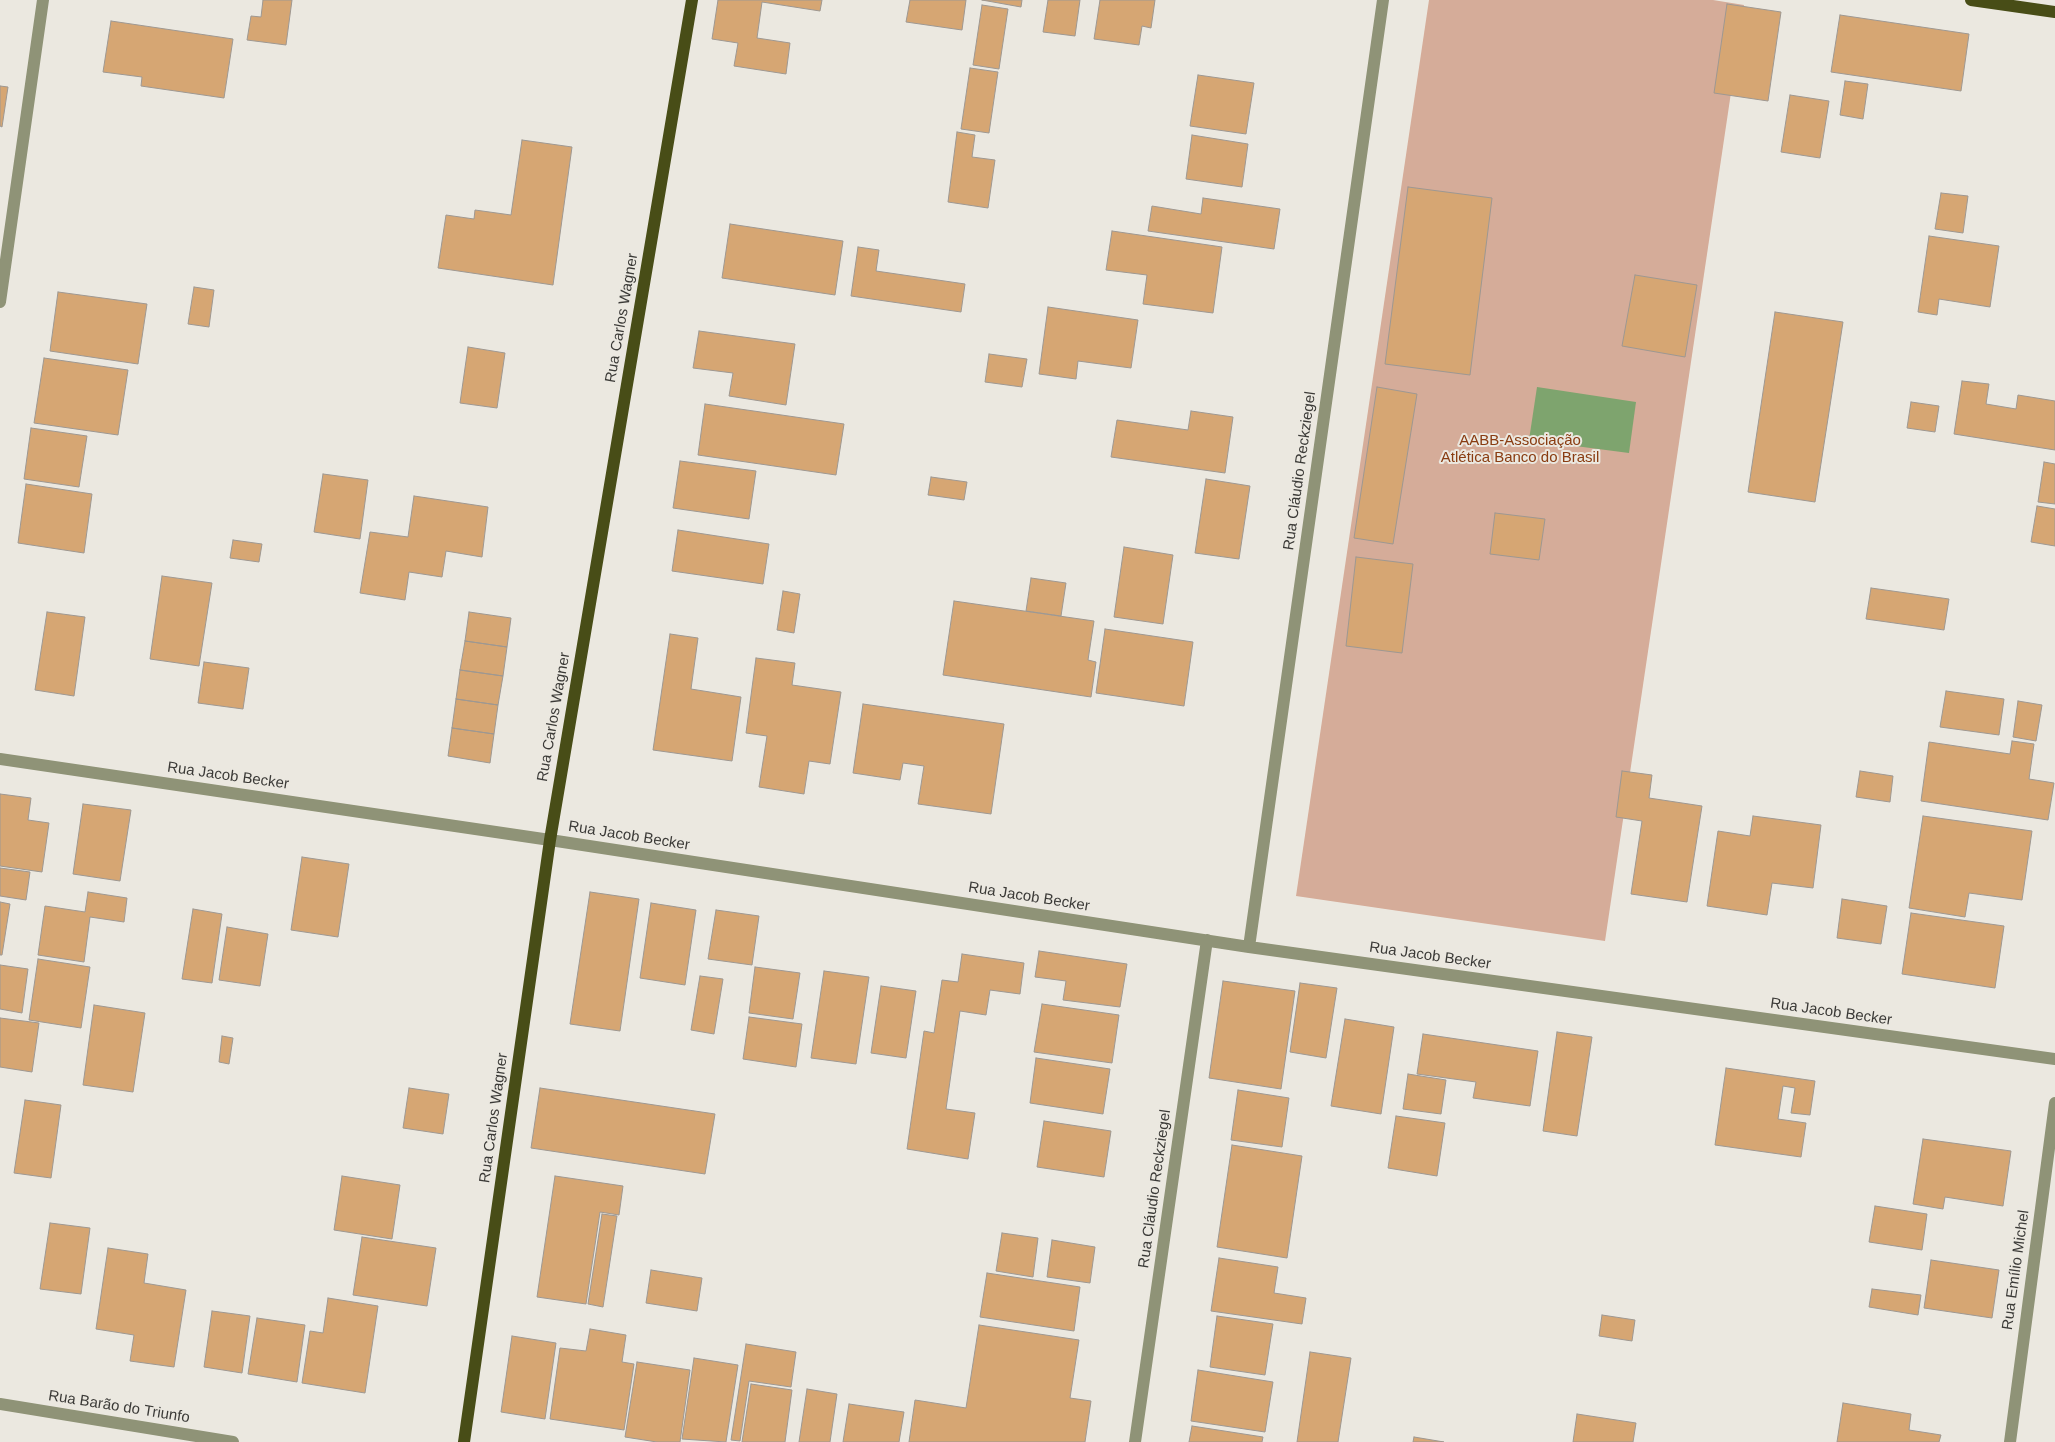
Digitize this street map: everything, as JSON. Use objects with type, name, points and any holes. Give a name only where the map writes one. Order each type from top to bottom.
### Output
[{"type":"main road","name":"Rua Carlos Wagner","points":[[464,1442],[550,840],[692,0]]},
{"type":"main road","points":[[1971,0],[2055,12]]},
{"type":"street","points":[[0,302],[44,0]]},
{"type":"street","name":"Rua Cláudio Reckziegel","points":[[1249,947],[1383,0]]},
{"type":"street","name":"Rua Jacob Becker","points":[[0,759],[550,840],[1249,947],[2055,1060]]},
{"type":"street","name":"Rua Cláudio Reckziegel","points":[[1135,1442],[1207,940]]},
{"type":"street","name":"Rua Emílio Michel","points":[[2010,1442],[2055,1103]]},
{"type":"street","name":"Rua Barão do Triunfo","points":[[0,1404],[233,1442]]},
{"type":"green space","name":"AABB-Associação Atlética Banco do Brasil","points":[[1429,0],[1713,0],[1744,5],[1605,941],[1296,896]]},
{"type":"shaded area","points":[[1537,387],[1636,402],[1629,453],[1529,440]]},
{"type":"building","points":[[263,0],[292,0],[286,45],[247,40],[251,16],[261,17]]},
{"type":"building","points":[[718,0],[822,0],[820,11],[762,2],[757,38],[790,43],[786,74],[734,66],[738,43],[712,39]]},
{"type":"building","points":[[910,0],[966,0],[962,30],[906,22]]},
{"type":"building","points":[[982,0],[1022,0],[1021,7]]},
{"type":"building","points":[[1048,0],[1080,0],[1075,36],[1043,32]]},
{"type":"building","points":[[1100,0],[1155,0],[1151,28],[1142,26],[1139,45],[1094,39]]},
{"type":"building","points":[[1727,4],[1781,12],[1768,101],[1714,93]]},
{"type":"building","points":[[982,5],[1008,9],[999,69],[973,65]]},
{"type":"building","points":[[1840,15],[1969,34],[1961,91],[1831,72]]},
{"type":"building","points":[[111,21],[233,39],[224,98],[141,86],[142,77],[103,72]]},
{"type":"building","points":[[970,68],[998,72],[989,133],[961,129]]},
{"type":"building","points":[[1198,75],[1254,83],[1246,134],[1190,126]]},
{"type":"building","points":[[1845,81],[1868,84],[1863,119],[1840,115]]},
{"type":"building","points":[[0,86],[8,87],[2,127],[0,126]]},
{"type":"building","points":[[1790,95],[1829,101],[1820,158],[1781,152]]},
{"type":"building","points":[[957,132],[975,135],[972,157],[995,160],[988,208],[948,202]]},
{"type":"building","points":[[1192,135],[1248,144],[1242,187],[1186,179]]},
{"type":"building","points":[[522,140],[572,147],[553,285],[438,268],[446,215],[474,219],[475,210],[511,215]]},
{"type":"building","points":[[1408,187],[1492,198],[1470,375],[1385,364]]},
{"type":"building","points":[[1941,193],[1968,196],[1963,233],[1935,229]]},
{"type":"building","points":[[1203,198],[1280,209],[1274,249],[1148,231],[1152,206],[1201,214]]},
{"type":"building","points":[[730,224],[843,241],[835,295],[722,278]]},
{"type":"building","points":[[1112,231],[1222,247],[1213,313],[1143,304],[1147,275],[1106,270]]},
{"type":"building","points":[[1929,236],[1999,246],[1990,307],[1939,299],[1937,315],[1918,312]]},
{"type":"building","points":[[858,247],[879,250],[876,271],[965,284],[961,312],[851,296]]},
{"type":"building","points":[[1635,275],[1697,285],[1685,357],[1622,346]]},
{"type":"building","points":[[194,287],[214,290],[209,327],[188,324]]},
{"type":"building","points":[[58,292],[147,304],[138,364],[50,351]]},
{"type":"building","points":[[1048,307],[1138,320],[1131,368],[1078,361],[1076,379],[1039,374]]},
{"type":"building","points":[[1775,312],[1843,322],[1815,502],[1748,492]]},
{"type":"building","points":[[699,331],[795,344],[786,405],[729,396],[733,373],[693,368]]},
{"type":"building","points":[[468,347],[505,353],[497,408],[460,403]]},
{"type":"building","points":[[989,354],[1027,359],[1022,387],[985,382]]},
{"type":"building","points":[[44,358],[128,370],[118,435],[34,423]]},
{"type":"building","points":[[1962,381],[1989,384],[1986,404],[2016,409],[2018,395],[2055,401],[2055,450],[1954,434]]},
{"type":"building","points":[[1377,387],[1417,394],[1393,544],[1354,538]]},
{"type":"building","points":[[1911,402],[1939,406],[1935,432],[1907,428]]},
{"type":"building","points":[[705,404],[844,424],[836,475],[698,455]]},
{"type":"building","points":[[1191,411],[1233,417],[1225,473],[1111,457],[1117,420],[1188,430]]},
{"type":"building","points":[[31,428],[87,436],[79,487],[24,479]]},
{"type":"building","points":[[680,461],[756,471],[749,519],[673,508]]},
{"type":"building","points":[[2044,462],[2055,464],[2055,504],[2038,502]]},
{"type":"building","points":[[323,474],[368,480],[360,539],[314,532]]},
{"type":"building","points":[[931,477],[967,482],[964,500],[928,495]]},
{"type":"building","points":[[1206,479],[1250,486],[1239,559],[1195,553]]},
{"type":"building","points":[[26,484],[92,494],[84,553],[18,543]]},
{"type":"building","points":[[414,496],[488,507],[482,557],[446,551],[442,577],[409,572],[405,600],[360,593],[370,532],[408,537]]},
{"type":"building","points":[[2037,506],[2055,509],[2055,546],[2031,542]]},
{"type":"building","points":[[1495,513],[1545,519],[1539,560],[1490,554]]},
{"type":"building","points":[[678,530],[769,544],[763,584],[672,571]]},
{"type":"building","points":[[233,540],[262,544],[259,562],[230,558]]},
{"type":"building","points":[[1124,547],[1173,555],[1163,624],[1114,617]]},
{"type":"building","points":[[1356,557],[1413,564],[1402,653],[1346,646]]},
{"type":"building","points":[[162,576],[212,583],[199,666],[150,659]]},
{"type":"building","points":[[1031,578],[1066,583],[1061,616],[1026,611]]},
{"type":"building","points":[[1871,588],[1949,599],[1944,630],[1866,619]]},
{"type":"building","points":[[783,591],[800,594],[794,633],[777,630]]},
{"type":"building","points":[[954,601],[1094,621],[1088,660],[1096,662],[1091,697],[943,675]]},
{"type":"building","points":[[47,612],[85,617],[74,696],[35,690]]},
{"type":"building","points":[[469,612],[511,618],[507,647],[465,641]]},
{"type":"building","points":[[1105,629],[1193,642],[1184,706],[1096,693]]},
{"type":"building","points":[[670,634],[698,638],[691,689],[741,697],[732,761],[653,750]]},
{"type":"building","points":[[465,641],[507,647],[503,676],[460,670]]},
{"type":"building","points":[[756,658],[795,663],[792,685],[841,692],[830,764],[809,761],[804,794],[759,787],[767,736],[746,733]]},
{"type":"building","points":[[204,662],[249,668],[243,709],[198,703]]},
{"type":"building","points":[[460,670],[503,676],[498,705],[456,699]]},
{"type":"building","points":[[1946,691],[2004,699],[1999,735],[1940,727]]},
{"type":"building","points":[[456,699],[498,705],[494,734],[452,728]]},
{"type":"building","points":[[2018,701],[2042,705],[2036,741],[2013,737]]},
{"type":"building","points":[[863,704],[1004,724],[991,814],[918,804],[924,766],[903,763],[900,780],[853,773]]},
{"type":"building","points":[[452,728],[494,734],[490,763],[448,756]]},
{"type":"building","points":[[2012,741],[2034,744],[2029,779],[2054,783],[2048,820],[1921,801],[1929,742],[2010,754]]},
{"type":"building","points":[[1622,771],[1652,775],[1649,798],[1702,806],[1687,902],[1631,894],[1642,821],[1616,817]]},
{"type":"building","points":[[1860,771],[1893,776],[1890,802],[1856,797]]},
{"type":"building","points":[[0,794],[31,798],[28,820],[49,823],[42,872],[0,866]]},
{"type":"building","points":[[83,804],[131,810],[120,881],[73,874]]},
{"type":"building","points":[[1753,816],[1821,825],[1813,888],[1772,883],[1767,915],[1707,906],[1718,831],[1750,836]]},
{"type":"building","points":[[1923,816],[2032,831],[2022,900],[1969,893],[1965,917],[1909,908]]},
{"type":"building","points":[[302,857],[349,864],[338,937],[291,930]]},
{"type":"building","points":[[0,868],[30,872],[26,900],[0,896]]},
{"type":"building","points":[[88,892],[127,898],[124,922],[90,917],[84,962],[38,955],[45,906],[85,912]]},
{"type":"building","points":[[590,892],[639,899],[620,1031],[570,1024]]},
{"type":"building","points":[[1842,899],[1887,906],[1881,944],[1837,938]]},
{"type":"building","points":[[0,902],[10,904],[2,955],[0,955]]},
{"type":"building","points":[[651,903],[696,910],[685,985],[640,978]]},
{"type":"building","points":[[193,909],[222,914],[212,983],[182,979]]},
{"type":"building","points":[[716,910],[759,916],[752,965],[708,959]]},
{"type":"building","points":[[1911,913],[2004,926],[1995,988],[1902,974]]},
{"type":"building","points":[[227,927],[268,934],[260,986],[219,980]]},
{"type":"building","points":[[1039,951],[1127,964],[1120,1007],[1063,1000],[1066,981],[1035,977]]},
{"type":"building","points":[[962,954],[1024,963],[1020,994],[990,990],[986,1015],[960,1011],[946,1109],[975,1113],[968,1159],[907,1149],[924,1031],[934,1033],[942,980],[958,982]]},
{"type":"building","points":[[38,959],[90,967],[81,1028],[29,1020]]},
{"type":"building","points":[[0,965],[28,969],[22,1013],[0,1009]]},
{"type":"building","points":[[755,967],[800,973],[793,1019],[749,1013]]},
{"type":"building","points":[[824,971],[869,977],[856,1064],[811,1058]]},
{"type":"building","points":[[700,976],[723,979],[714,1034],[691,1030]]},
{"type":"building","points":[[1223,981],[1295,991],[1281,1089],[1209,1078]]},
{"type":"building","points":[[1300,983],[1337,988],[1326,1058],[1290,1052]]},
{"type":"building","points":[[881,986],[916,991],[906,1058],[871,1053]]},
{"type":"building","points":[[1042,1004],[1119,1015],[1112,1063],[1034,1052]]},
{"type":"building","points":[[94,1005],[145,1013],[133,1092],[83,1085]]},
{"type":"building","points":[[749,1017],[802,1024],[796,1067],[743,1059]]},
{"type":"building","points":[[0,1018],[39,1023],[32,1072],[0,1067]]},
{"type":"building","points":[[1345,1019],[1394,1027],[1381,1114],[1331,1106]]},
{"type":"building","points":[[1557,1032],[1592,1037],[1577,1136],[1543,1131]]},
{"type":"building","points":[[1423,1034],[1538,1051],[1530,1106],[1473,1098],[1476,1082],[1417,1074]]},
{"type":"building","points":[[222,1036],[233,1038],[229,1064],[219,1062]]},
{"type":"building","points":[[1036,1058],[1110,1069],[1103,1114],[1030,1103]]},
{"type":"building","points":[[1726,1068],[1815,1081],[1810,1115],[1791,1113],[1795,1088],[1783,1086],[1778,1119],[1806,1123],[1801,1157],[1715,1145]]},
{"type":"building","points":[[1408,1074],[1446,1080],[1441,1114],[1403,1109]]},
{"type":"building","points":[[409,1088],[449,1094],[443,1134],[403,1128]]},
{"type":"building","points":[[540,1088],[715,1114],[705,1174],[531,1148]]},
{"type":"building","points":[[1238,1090],[1289,1098],[1282,1147],[1231,1140]]},
{"type":"building","points":[[25,1100],[61,1105],[51,1178],[14,1173]]},
{"type":"building","points":[[1396,1116],[1445,1123],[1437,1176],[1388,1168]]},
{"type":"building","points":[[1044,1121],[1111,1131],[1104,1177],[1037,1167]]},
{"type":"building","points":[[1923,1139],[2011,1151],[2003,1206],[1945,1197],[1943,1209],[1913,1204]]},
{"type":"building","points":[[1232,1145],[1302,1156],[1287,1258],[1217,1247]]},
{"type":"building","points":[[342,1176],[400,1185],[392,1239],[334,1230]]},
{"type":"building","points":[[555,1176],[623,1186],[619,1215],[600,1212],[586,1304],[537,1297]]},
{"type":"building","points":[[1875,1206],[1927,1214],[1922,1250],[1869,1242]]},
{"type":"building","points":[[602,1214],[617,1216],[603,1307],[588,1304]]},
{"type":"building","points":[[50,1223],[90,1228],[81,1294],[40,1289]]},
{"type":"building","points":[[1002,1233],[1038,1238],[1033,1277],[996,1271]]},
{"type":"building","points":[[362,1237],[436,1248],[427,1306],[353,1295]]},
{"type":"building","points":[[1052,1240],[1095,1247],[1090,1283],[1047,1277]]},
{"type":"building","points":[[108,1248],[148,1254],[144,1283],[186,1290],[174,1367],[130,1361],[134,1335],[96,1329]]},
{"type":"building","points":[[1219,1258],[1278,1267],[1274,1293],[1306,1298],[1302,1324],[1211,1311]]},
{"type":"building","points":[[1931,1260],[1999,1270],[1992,1318],[1924,1308]]},
{"type":"building","points":[[651,1270],[702,1278],[697,1311],[646,1303]]},
{"type":"building","points":[[987,1273],[1080,1287],[1074,1331],[980,1317]]},
{"type":"building","points":[[1872,1289],[1921,1295],[1918,1315],[1869,1307]]},
{"type":"building","points":[[328,1298],[378,1306],[365,1393],[302,1383],[310,1331],[323,1333]]},
{"type":"building","points":[[212,1311],[250,1316],[242,1373],[204,1367]]},
{"type":"building","points":[[1602,1315],[1635,1320],[1632,1341],[1599,1336]]},
{"type":"building","points":[[1217,1316],[1273,1324],[1265,1375],[1210,1367]]},
{"type":"building","points":[[257,1318],[305,1325],[297,1382],[248,1374]]},
{"type":"building","points":[[979,1325],[1079,1340],[1070,1398],[1091,1401],[1085,1442],[909,1442],[915,1400],[966,1408]]},
{"type":"building","points":[[590,1329],[626,1335],[622,1362],[634,1364],[624,1430],[550,1419],[560,1348],[586,1351]]},
{"type":"building","points":[[512,1336],[556,1343],[545,1419],[501,1412]]},
{"type":"building","points":[[746,1344],[796,1352],[791,1387],[749,1381],[740,1441],[731,1440]]},
{"type":"building","points":[[1310,1352],[1351,1358],[1338,1442],[1297,1442]]},
{"type":"building","points":[[694,1358],[738,1365],[726,1442],[682,1439]]},
{"type":"building","points":[[637,1362],[690,1370],[680,1442],[657,1442],[625,1437]]},
{"type":"building","points":[[1198,1370],[1273,1382],[1265,1432],[1191,1421]]},
{"type":"building","points":[[751,1384],[792,1390],[785,1442],[742,1442]]},
{"type":"building","points":[[807,1389],[837,1394],[830,1442],[799,1442]]},
{"type":"building","points":[[1843,1403],[1911,1414],[1909,1430],[1941,1435],[1939,1442],[1837,1442]]},
{"type":"building","points":[[849,1404],[904,1412],[899,1442],[843,1442]]},
{"type":"building","points":[[1577,1414],[1636,1423],[1633,1442],[1573,1442]]},
{"type":"building","points":[[1192,1426],[1263,1437],[1262,1442],[1189,1442]]},
{"type":"building","points":[[1414,1437],[1444,1442],[1413,1442]]}]
